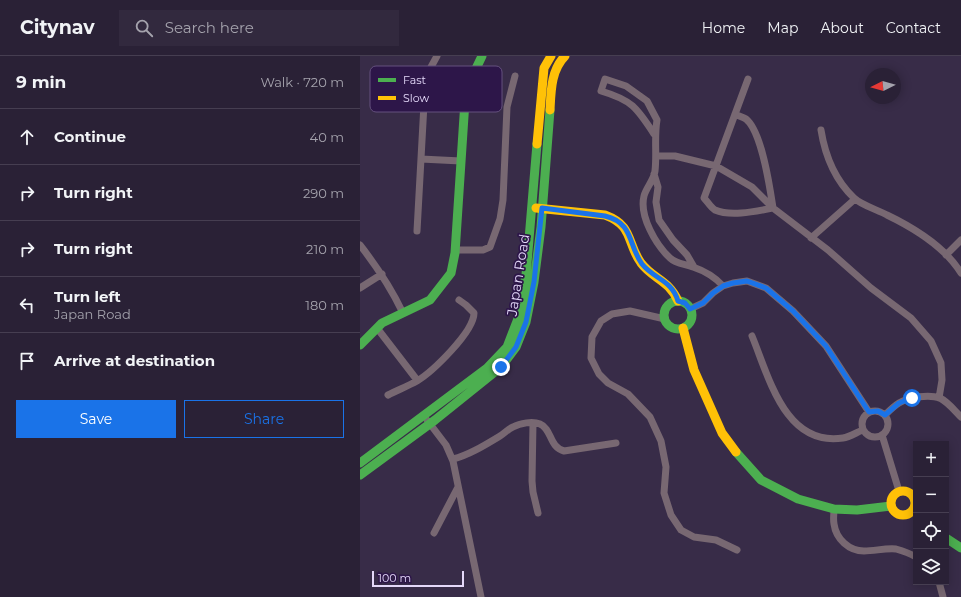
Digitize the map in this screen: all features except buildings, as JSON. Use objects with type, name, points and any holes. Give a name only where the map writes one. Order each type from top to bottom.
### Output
[{"type":"street","points":[[432,66],[437,56]]},
{"type":"street","points":[[477,66],[482,56]]},
{"type":"street","name":"Japan Road","points":[[360,476],[501,367],[516,347],[526,322],[534,282],[543,78],[544,68],[551,56]]},
{"type":"street","name":"Japan Road","points":[[360,463],[487,368],[507,347],[518,316],[538,208],[554,72],[562,58],[565,56]]},
{"type":"street","points":[[456,250],[483,250],[490,247],[494,239],[500,219],[503,200],[507,107],[515,76]]},
{"type":"street","points":[[654,134],[634,106],[619,96],[602,91],[605,79],[626,86],[647,101],[657,120],[654,134],[656,156],[654,174],[644,196],[643,213],[647,225],[671,259],[694,267],[715,277],[723,286]]},
{"type":"street","points":[[748,79],[704,198],[714,209],[729,213],[754,212],[773,208]]},
{"type":"street","points":[[417,231],[424,112]]},
{"type":"street","points":[[360,345],[382,323],[430,300],[451,273],[456,250],[463,112]]},
{"type":"street","points":[[735,114],[746,118],[758,136],[771,190],[773,208]]},
{"type":"street","points":[[821,130],[823,145],[836,176],[854,199],[896,219],[926,238],[946,255],[961,273]]},
{"type":"street","points":[[656,156],[675,156],[716,166],[752,187],[773,208],[871,288],[911,318],[931,341],[941,363],[942,380],[939,398]]},
{"type":"street","points":[[421,159],[461,161]]},
{"type":"street","points":[[654,174],[658,187],[656,202],[659,220],[673,240],[687,255],[694,267]]},
{"type":"street","points":[[811,238],[854,199]]},
{"type":"street","points":[[538,208],[614,218],[627,229],[637,255],[643,265],[666,282],[674,291],[678,301]]},
{"type":"street","points":[[946,255],[961,240]]},
{"type":"street","points":[[360,245],[382,274],[392,290],[403,313]]},
{"type":"street","points":[[360,288],[382,274]]},
{"type":"street","points":[[690,309],[703,303],[723,286],[733,283],[747,281],[766,288],[793,311],[826,346],[869,412]]},
{"type":"street","points":[[388,395],[417,380],[438,365],[465,334],[471,324],[474,313],[459,300]]},
{"type":"street","points":[[664,319],[665,310],[670,304],[678,301],[685,303],[690,309],[691,318],[687,326],[683,328],[674,328],[664,319],[630,311],[612,314],[601,321],[592,337],[591,358],[599,374],[608,383],[628,394],[650,417],[661,441],[666,467],[664,492],[671,515],[680,530],[694,537],[716,540],[737,550]]},
{"type":"street","points":[[377,328],[417,380]]},
{"type":"street","points":[[683,328],[694,370],[722,433],[739,457],[761,480],[798,499],[834,508],[857,510],[891,506]]},
{"type":"street","points":[[752,336],[779,403],[790,419],[808,433],[821,438],[844,438],[863,430]]},
{"type":"street","points":[[885,415],[899,403],[912,398],[927,397],[939,398],[950,405],[961,417]]},
{"type":"street","points":[[878,411],[885,415],[888,424],[885,432],[878,437],[869,436],[863,430],[863,418],[869,412],[878,411]]},
{"type":"street","points":[[424,416],[446,445],[453,459],[481,597]]},
{"type":"street","points":[[453,459],[465,455],[501,436],[513,427],[533,423],[539,424],[545,428],[556,446],[564,451],[616,443]]},
{"type":"street","points":[[533,423],[532,481],[538,513]]},
{"type":"street","points":[[882,435],[899,491]]},
{"type":"street","points":[[434,533],[458,487]]},
{"type":"street","points":[[913,514],[900,516],[893,511],[891,500],[893,496],[899,491],[907,492],[913,496],[915,505],[914,513]]},
{"type":"street","points":[[834,508],[833,523],[836,533],[840,540],[848,546],[855,550],[863,551],[896,549],[908,552],[913,555]]},
{"type":"street","points":[[949,540],[961,548]]},
{"type":"street","points":[[940,585],[942,597]]},
{"type":"traffic: fast","points":[[477,66],[482,56]]},
{"type":"traffic: fast","points":[[360,475],[435,420],[501,367],[516,347],[526,322],[534,282],[541,227],[550,110]]},
{"type":"traffic: fast","points":[[360,345],[382,323],[430,300],[451,273],[455,253],[464,112]]},
{"type":"traffic: fast","points":[[360,463],[487,368],[507,347],[519,316],[526,275],[537,144]]},
{"type":"traffic: fast","points":[[678,301],[688,305],[692,315],[688,325],[678,329],[668,325],[664,315],[668,305],[678,301]]},
{"type":"traffic: fast","points":[[736,452],[761,480],[798,499],[834,509],[857,510],[891,506]]},
{"type":"traffic: fast","points":[[949,540],[961,548]]},
{"type":"traffic: slow","points":[[537,144],[544,68],[551,56]]},
{"type":"traffic: slow","points":[[550,110],[551,88],[554,74],[565,56]]},
{"type":"traffic: slow","points":[[536,208],[605,215],[614,219],[625,229],[641,263],[670,288],[678,301]]},
{"type":"traffic: slow","points":[[683,328],[694,370],[722,433],[736,452]]},
{"type":"traffic: slow","points":[[903,491],[912,494],[915,503],[912,512],[903,515],[894,512],[891,503],[894,494],[903,491]]},
{"type":"route","points":[[501,367],[516,347],[526,322],[534,282],[542,208],[614,218],[627,229],[637,255],[643,265],[666,282],[674,291],[678,301],[685,303],[690,309],[703,303],[723,286],[733,283],[747,281],[766,288],[793,311],[826,346],[856,389],[869,412],[878,411],[885,415],[899,403],[912,398]]}]
